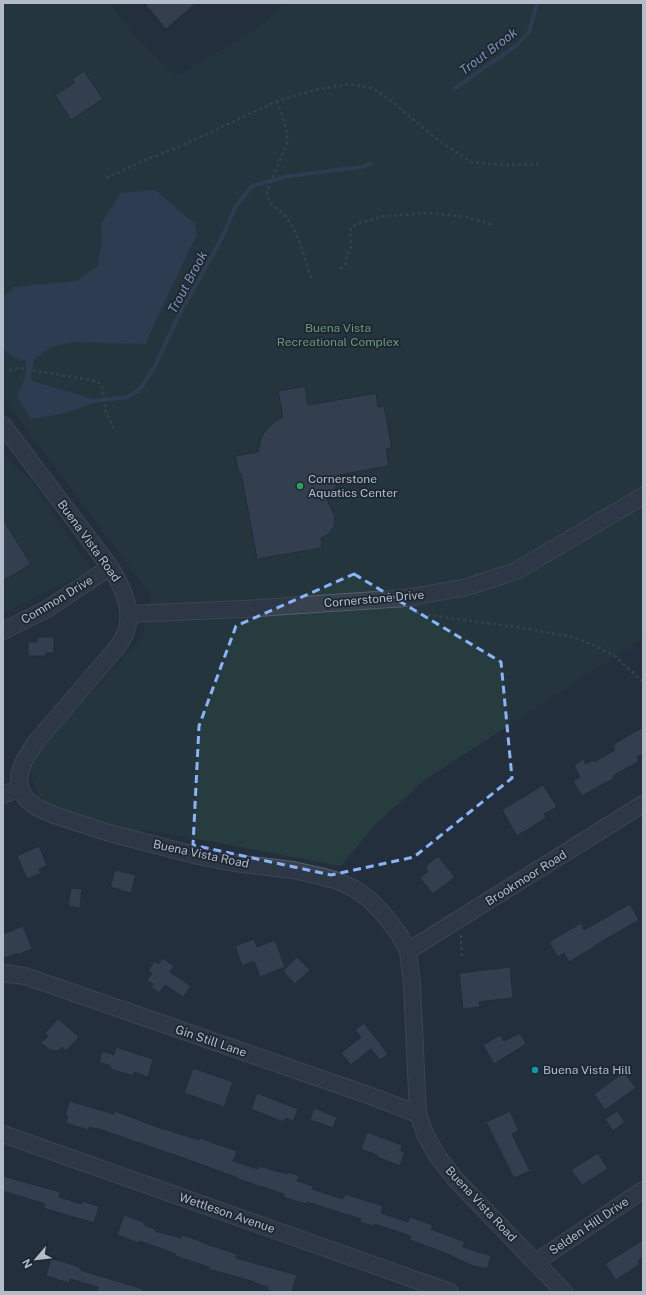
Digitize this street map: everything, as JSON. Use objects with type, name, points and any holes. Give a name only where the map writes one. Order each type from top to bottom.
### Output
[{"type":"street","name":"Buena Vista Road","points":[[3,425],[110,567],[122,587],[129,614],[126,634],[115,650],[35,743],[23,763],[19,776],[20,788],[26,799],[36,807],[54,815],[109,833],[199,856],[234,863],[292,870],[320,876],[338,881],[355,889],[370,900],[399,934],[408,951],[412,992],[418,1114],[425,1134],[438,1157],[456,1180],[564,1292]]},
{"type":"street","name":"Cornerstone Drive","points":[[129,614],[244,609],[406,598],[467,587],[516,571],[643,496]]},
{"type":"street","name":"Common Drive","points":[[3,631],[47,608],[110,567]]},
{"type":"street","points":[[3,795],[20,788]]},
{"type":"street","name":"Brookmoor Road","points":[[408,951],[643,804]]},
{"type":"street","name":"Gin Still Lane","points":[[3,973],[25,976],[371,1096],[418,1114]]},
{"type":"street","name":"Wettleson Avenue","points":[[3,1134],[450,1292]]},
{"type":"street","name":"Selden Hill Drive","points":[[536,1262],[643,1190]]},
{"type":"path","points":[[106,178],[145,160],[182,146],[277,102],[315,90],[349,84],[372,88],[389,99],[434,137],[471,162],[506,165],[538,164]]},
{"type":"path","points":[[277,102],[288,135],[285,150],[267,192],[267,196],[271,204],[287,217],[295,233],[312,280]]},
{"type":"path","points":[[340,269],[346,263],[346,256],[351,248],[350,231],[352,227],[384,216],[432,214],[467,217],[493,225]]},
{"type":"path","points":[[9,370],[19,368],[96,381],[102,386],[104,391],[106,412],[115,432]]},
{"type":"path","points":[[413,610],[421,614],[569,636],[594,645],[616,657],[643,682]]},
{"type":"path","points":[[461,932],[463,948],[461,948],[462,958]]},
{"type":"highlighted area","points":[[354,574],[501,662],[512,778],[414,857],[331,875],[193,845],[199,726],[236,626]]},
{"type":"green space","name":"Buena Vista Recreational Complex","points":[[3,3],[110,3],[131,33],[176,76],[254,31],[286,3],[643,3],[643,638],[425,780],[376,824],[341,866],[143,829],[138,838],[39,800],[27,762],[143,637],[151,596],[3,397]]},
{"type":"green space","points":[[3,453],[32,483],[91,569],[3,613]]},
{"type":"water","points":[[155,190],[195,224],[197,237],[193,242],[145,344],[73,342],[51,347],[34,360],[31,375],[32,381],[99,401],[66,413],[31,419],[17,397],[26,375],[25,361],[10,355],[3,348],[3,298],[14,287],[77,281],[98,266],[102,240],[101,224],[121,193]]},
{"type":"building","points":[[144,3],[196,3],[166,29]]},
{"type":"building","points":[[84,71],[103,99],[71,120],[55,95],[74,83],[72,79]]},
{"type":"building","points":[[305,386],[308,405],[376,393],[378,407],[384,406],[392,448],[386,449],[389,466],[339,475],[335,490],[327,500],[335,516],[334,526],[329,534],[321,538],[322,548],[257,559],[241,473],[239,473],[235,456],[258,452],[261,438],[266,430],[273,423],[283,417],[278,391]]},
{"type":"building","points":[[3,519],[31,564],[3,581]]},
{"type":"building","points":[[37,637],[54,637],[54,653],[46,653],[46,656],[28,656],[28,642],[37,642]]},
{"type":"building","points":[[643,727],[643,754],[637,757],[639,761],[613,776],[614,778],[582,796],[573,781],[580,777],[574,765],[583,759],[586,764],[593,760],[594,762],[615,750],[613,748],[615,746],[614,744]]},
{"type":"building","points":[[543,785],[557,807],[544,814],[546,818],[517,836],[502,810]]},
{"type":"building","points":[[39,846],[47,865],[39,869],[41,873],[27,879],[17,856]]},
{"type":"building","points":[[438,856],[455,877],[433,894],[420,878],[428,871],[425,867]]},
{"type":"building","points":[[115,870],[136,875],[131,893],[110,887]]},
{"type":"building","points":[[71,888],[82,889],[80,908],[68,906]]},
{"type":"building","points":[[630,904],[639,920],[569,962],[564,953],[558,957],[549,942],[581,923],[584,930]]},
{"type":"building","points":[[23,926],[32,949],[3,959],[3,934]]},
{"type":"building","points":[[254,939],[257,947],[275,940],[285,967],[260,977],[254,961],[242,966],[235,946]]},
{"type":"building","points":[[297,957],[310,970],[295,984],[283,971]]},
{"type":"building","points":[[162,958],[174,966],[170,972],[191,986],[183,997],[165,985],[159,993],[151,987],[153,984],[147,980],[152,973],[148,971],[154,961],[159,964]]},
{"type":"building","points":[[510,967],[513,998],[479,1002],[480,1007],[463,1009],[459,973]]},
{"type":"building","points":[[58,1019],[79,1037],[66,1051],[62,1047],[58,1051],[50,1050],[41,1043],[48,1036],[45,1033]]},
{"type":"building","points":[[364,1023],[388,1054],[380,1060],[371,1049],[351,1065],[341,1053],[361,1037],[355,1030]]},
{"type":"building","points":[[520,1033],[526,1044],[494,1064],[483,1045],[500,1035],[504,1041]]},
{"type":"building","points":[[116,1047],[153,1059],[148,1077],[134,1072],[133,1076],[110,1069],[111,1066],[99,1062],[102,1051],[114,1055]]},
{"type":"building","points":[[193,1068],[233,1082],[224,1107],[184,1093]]},
{"type":"building","points":[[624,1072],[636,1088],[605,1110],[594,1094]]},
{"type":"building","points":[[257,1093],[298,1109],[293,1121],[286,1118],[283,1122],[251,1109]]},
{"type":"building","points":[[69,1101],[114,1114],[115,1111],[154,1126],[199,1140],[199,1138],[237,1151],[233,1161],[258,1169],[259,1166],[287,1174],[288,1172],[299,1176],[297,1181],[313,1186],[312,1189],[343,1199],[345,1194],[383,1206],[381,1213],[408,1222],[410,1217],[433,1225],[431,1229],[465,1242],[463,1247],[491,1256],[487,1269],[471,1265],[443,1252],[410,1240],[411,1236],[374,1224],[373,1226],[360,1222],[361,1219],[307,1202],[306,1204],[283,1197],[284,1194],[96,1128],[89,1127],[88,1130],[66,1123],[68,1116],[65,1116]]},
{"type":"building","points":[[314,1108],[337,1117],[333,1128],[310,1120]]},
{"type":"building","points":[[510,1111],[519,1131],[512,1134],[530,1171],[514,1178],[486,1122]]},
{"type":"building","points":[[617,1111],[625,1122],[613,1131],[605,1119]]},
{"type":"building","points":[[367,1132],[402,1145],[401,1151],[405,1152],[400,1166],[361,1149]]},
{"type":"building","points":[[598,1153],[608,1169],[582,1185],[571,1170]]},
{"type":"building","points":[[3,1176],[60,1192],[59,1197],[82,1204],[82,1201],[99,1206],[94,1223],[43,1208],[45,1204],[3,1191]]},
{"type":"building","points":[[124,1215],[143,1222],[146,1226],[155,1229],[155,1231],[181,1238],[182,1235],[237,1254],[236,1258],[297,1275],[292,1292],[274,1292],[267,1290],[268,1287],[254,1283],[255,1282],[208,1269],[209,1267],[175,1256],[176,1254],[140,1241],[138,1243],[117,1235]]},
{"type":"building","points":[[643,1240],[643,1257],[638,1261],[640,1264],[616,1280],[605,1264]]},
{"type":"building","points":[[51,1258],[80,1267],[80,1270],[143,1289],[143,1292],[97,1292],[98,1287],[70,1279],[69,1283],[46,1276]]},
{"type":"waterway","name":"Trout Brook","points":[[454,89],[517,45],[529,32],[537,3]]},
{"type":"waterway","name":"Trout Brook","points":[[95,401],[128,397],[140,389],[154,368],[179,315],[223,236],[235,207],[252,186],[289,176],[362,167],[371,163]]},
{"type":"place","name":"Cornerstone Aquatics Center","points":[[300,486]]},
{"type":"place","name":"Buena Vista Hill","points":[[535,1070]]}]
